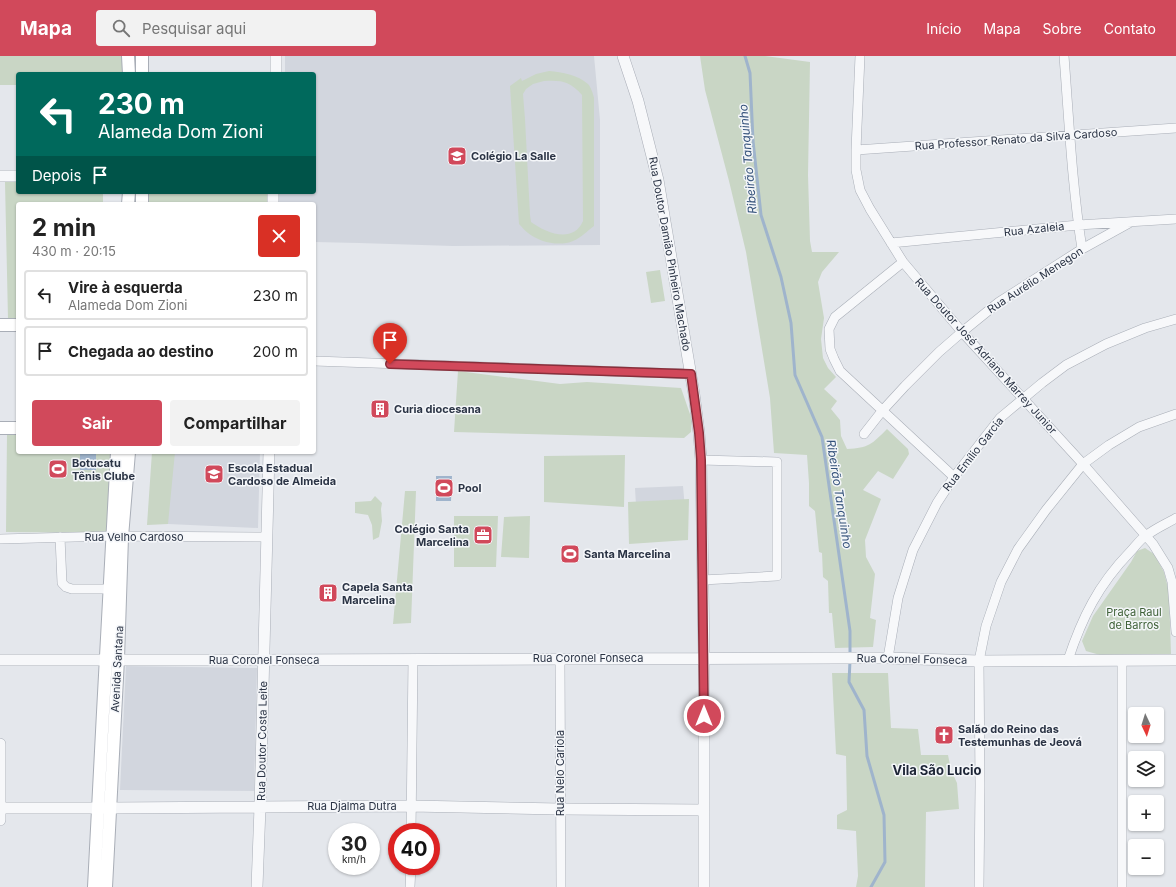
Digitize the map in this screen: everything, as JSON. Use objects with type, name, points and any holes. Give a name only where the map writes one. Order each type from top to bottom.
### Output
[{"type":"main road","points":[[128,56],[129,72]]},
{"type":"main road","points":[[142,56],[142,72]]},
{"type":"main road","points":[[0,325],[16,325]]},
{"type":"main road","points":[[0,428],[16,428]]},
{"type":"main road","name":"Avenida Santana","points":[[106,887],[105,808],[117,536],[117,454]]},
{"type":"main road","name":"Avenida Santana","points":[[112,659],[108,589],[129,454]]},
{"type":"main road","name":"Avenida Santana","points":[[94,887],[105,808]]},
{"type":"street","points":[[276,56],[276,72]]},
{"type":"street","name":"Rua Doutor Damião Pinheiro Machado","points":[[623,56],[638,101],[658,180],[691,374],[699,433],[701,460],[704,658],[704,887]]},
{"type":"street","name":"Rua Doutor José Adriano Marrey Junior","points":[[860,56],[856,170],[860,190],[870,210],[903,262],[962,332],[1083,464],[1153,544],[1168,568],[1172,582],[1176,632]]},
{"type":"street","points":[[1064,56],[1078,225],[1082,249]]},
{"type":"street","name":"Rua Professor Renato da Silva Cardoso","points":[[856,150],[1176,128]]},
{"type":"street","points":[[0,176],[16,176]]},
{"type":"street","name":"Rua Azaleia","points":[[892,243],[1078,225],[1176,219]]},
{"type":"street","name":"Rua Aurélio Menegon","points":[[864,434],[904,386],[962,332],[999,302],[1082,249],[1130,223]]},
{"type":"street","points":[[903,262],[835,317],[829,329],[830,349],[840,371],[954,477]]},
{"type":"street","name":"Rua Emílio Garcia","points":[[888,658],[898,598],[913,550],[937,503],[954,477],[1000,418],[1066,365],[1106,344],[1145,328],[1176,320]]},
{"type":"street","points":[[316,361],[691,374]]},
{"type":"street","points":[[979,887],[979,661],[986,626],[1001,582],[1018,549],[1046,510],[1083,464],[1139,427],[1176,414]]},
{"type":"street","name":"Rua Doutor Costa Leite","points":[[257,887],[269,454]]},
{"type":"street","points":[[701,460],[777,462],[777,576],[702,580]]},
{"type":"street","points":[[1068,660],[1077,634],[1089,607],[1103,584],[1124,558],[1146,535],[1176,518]]},
{"type":"street","name":"Rua Velho Cardoso","points":[[0,539],[117,536],[267,537]]},
{"type":"street","points":[[60,537],[62,583],[66,587],[72,589],[108,589]]},
{"type":"street","name":"Rua Coronel Fonseca","points":[[0,660],[560,658],[888,658],[979,661],[1176,660]]},
{"type":"street","name":"Rua Nelo Cariola","points":[[560,658],[561,887]]},
{"type":"street","points":[[411,823],[413,659]]},
{"type":"street","points":[[1122,660],[1122,887]]},
{"type":"street","points":[[0,744],[0,820]]},
{"type":"street","name":"Rua Djalma Dutra","points":[[0,808],[411,806],[704,810]]},
{"type":"street","points":[[410,875],[410,887]]},
{"type":"shaded area","name":"Colégio La Salle","points":[[285,56],[594,56],[600,120],[600,245],[453,246],[316,242],[316,202],[279,202],[279,194],[316,194],[316,72],[285,72]]},
{"type":"shaded area","name":"Escola Estadual Cardoso de Almeida","points":[[169,454],[260,454],[258,528],[168,524]]},
{"type":"shaded area","points":[[683,486],[685,509],[636,505],[635,488]]},
{"type":"shaded area","points":[[126,666],[257,668],[254,791],[120,790]]},
{"type":"green space","points":[[0,56],[124,56],[124,72],[16,72],[16,85],[0,85]]},
{"type":"green space","points":[[700,56],[765,56],[810,62],[808,175],[810,241],[812,252],[839,252],[822,272],[818,282],[824,318],[821,339],[823,358],[828,368],[836,377],[824,389],[837,401],[831,409],[840,420],[841,436],[847,449],[860,448],[870,444],[887,429],[908,449],[909,454],[893,479],[878,471],[863,490],[881,499],[865,540],[866,557],[875,574],[870,618],[876,620],[873,647],[835,648],[832,613],[829,613],[828,581],[823,577],[822,553],[819,552],[815,511],[809,506],[807,455],[774,453],[770,398],[746,252],[705,90]]},
{"type":"green space","points":[[549,71],[575,76],[588,84],[594,98],[594,226],[579,238],[562,244],[549,243],[538,239],[524,230],[519,224],[510,86],[521,78],[522,81],[536,74]],"holes":[[[550,81],[565,82],[578,90],[582,95],[583,221],[579,228],[566,234],[551,233],[544,230],[531,222],[530,215],[523,94],[526,89],[533,84]]]},
{"type":"green space","points":[[5,182],[16,182],[16,194],[103,194],[103,202],[16,202],[16,319],[8,319]]},
{"type":"green space","points":[[147,194],[268,194],[267,202],[146,202]]},
{"type":"green space","points":[[660,270],[665,301],[651,303],[646,272]]},
{"type":"green space","points":[[458,371],[560,384],[587,382],[681,388],[692,420],[691,432],[684,438],[454,432]]},
{"type":"green space","name":"Botucatu Tênis Clube","points":[[7,434],[16,434],[16,454],[110,454],[109,533],[6,532]]},
{"type":"green space","points":[[152,454],[175,454],[168,524],[147,525]]},
{"type":"green space","points":[[625,455],[624,507],[544,502],[544,456]]},
{"type":"green space","points":[[405,491],[416,491],[411,623],[393,624]]},
{"type":"green space","points":[[375,496],[382,503],[382,521],[379,537],[373,540],[372,525],[368,515],[355,513],[355,502],[371,501]]},
{"type":"green space","points":[[689,499],[688,540],[629,544],[628,502]]},
{"type":"green space","points":[[454,516],[498,516],[496,567],[454,567]]},
{"type":"green space","points":[[530,516],[529,558],[501,557],[504,517]]},
{"type":"green space","name":"Praça Raul de Barros","points":[[1145,548],[1154,554],[1164,572],[1169,592],[1171,654],[1100,655],[1086,651],[1082,641],[1093,616],[1137,551]]},
{"type":"green space","points":[[832,673],[888,673],[891,728],[918,729],[921,755],[948,755],[951,770],[957,783],[959,809],[926,812],[925,887],[856,887],[858,876],[856,831],[837,829],[837,815],[847,810],[846,756],[836,754]]},
{"type":"water","points":[[80,454],[96,454],[96,470],[80,470]]},
{"type":"water","name":"Pool","points":[[436,476],[452,476],[451,501],[436,501]]},
{"type":"waterway","name":"Ribeirão Tanquinho","points":[[745,56],[750,73],[753,141],[761,215],[781,277],[791,323],[795,375],[822,437],[850,631],[850,655]]},
{"type":"waterway","name":"Ribeirão Tanquinho","points":[[850,661],[849,682],[864,710],[867,756],[884,815],[885,862],[871,887]]},
{"type":"place","name":"Colégio La Salle","points":[[457,156]]},
{"type":"place","name":"Curia diocesana","points":[[380,409]]},
{"type":"place","name":"Botucatu Tênis Clube","points":[[58,469]]},
{"type":"place","name":"Escola Estadual Cardoso de Almeida","points":[[214,474]]},
{"type":"place","name":"Pool","points":[[444,488]]},
{"type":"place","name":"Colégio Santa Marcelina","points":[[483,535]]},
{"type":"place","name":"Santa Marcelina","points":[[570,554]]},
{"type":"place","name":"Capela Santa Marcelina","points":[[328,593]]},
{"type":"place","name":"Salão do Reino das Testemunhas de Jeová","points":[[944,735]]},
{"type":"district","name":"Vila São Lucio","points":[[937,770]]},
{"type":"route","points":[[390,364],[691,374],[701,460],[704,716]]}]
